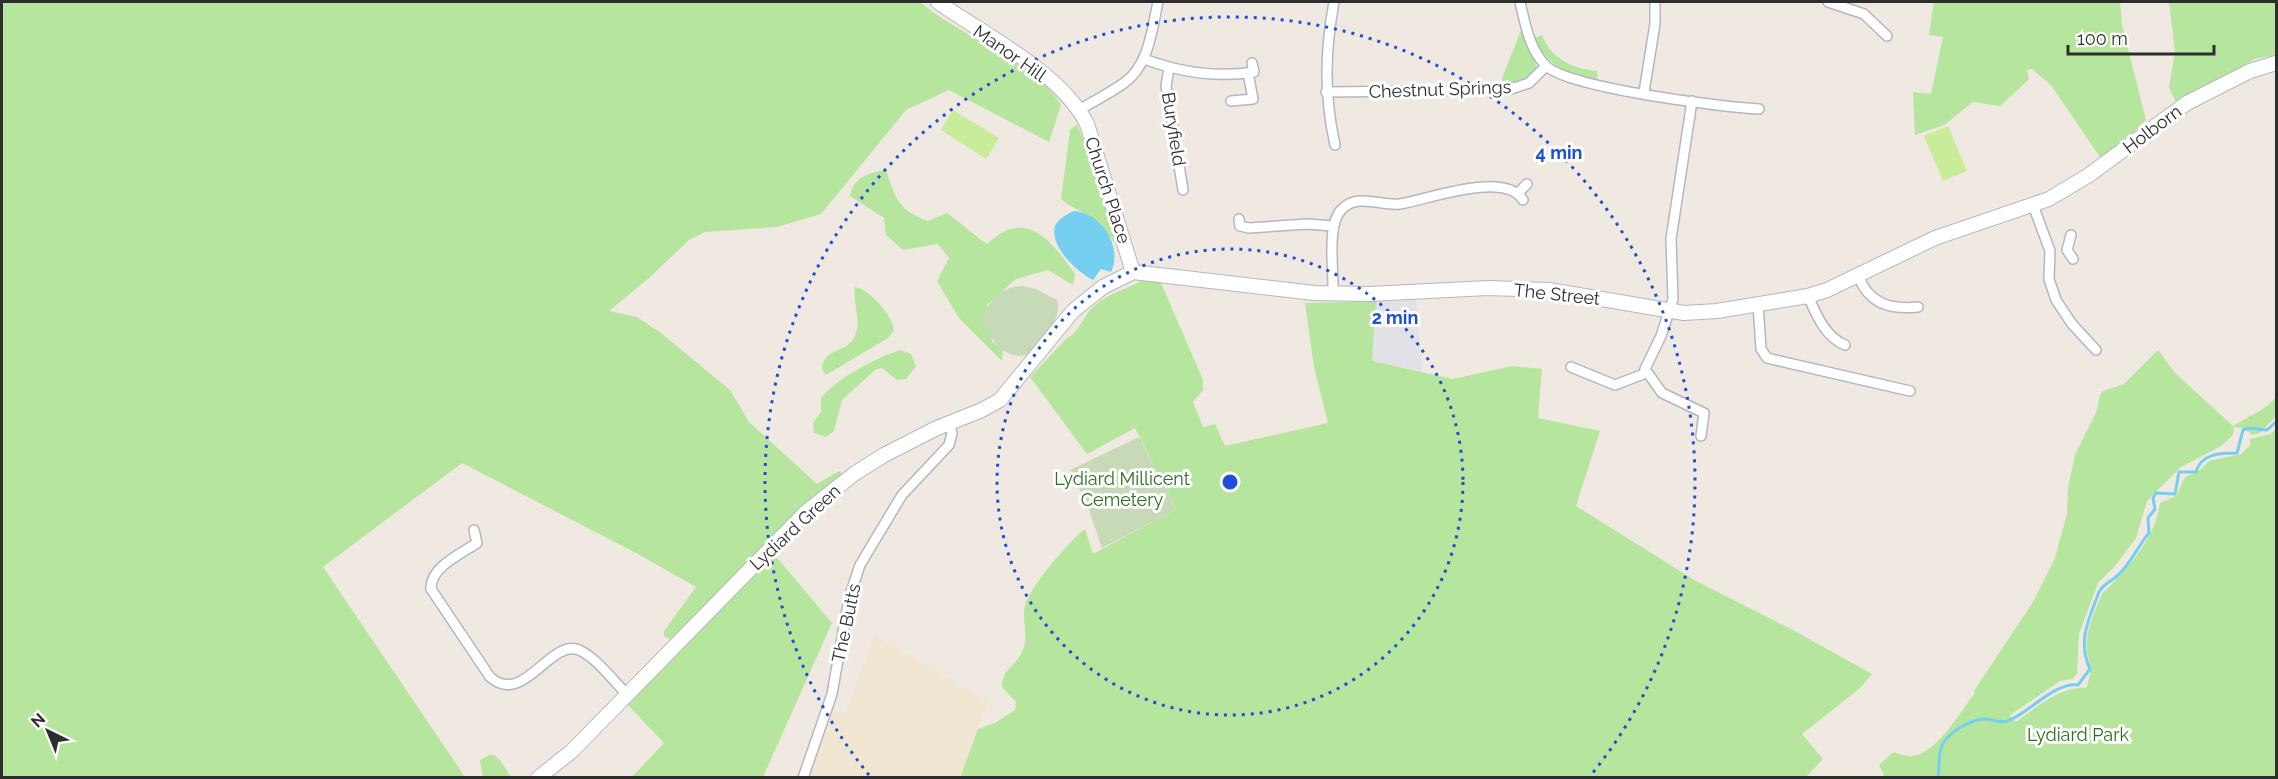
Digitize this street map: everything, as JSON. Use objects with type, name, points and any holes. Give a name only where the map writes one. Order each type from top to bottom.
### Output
[{"type":"street","name":"Manor Hill","points":[[938,2],[1040,73],[1079,110]]},
{"type":"street","points":[[1079,110],[1124,83],[1144,58],[1158,2]]},
{"type":"street","points":[[1334,2],[1325,61],[1326,92],[1335,145]]},
{"type":"street","points":[[1520,2],[1532,44],[1546,66],[1590,84],[1692,101],[1759,109]]},
{"type":"street","points":[[1644,92],[1655,24],[1655,2]]},
{"type":"street","points":[[1828,2],[1852,8],[1870,17],[1887,36]]},
{"type":"street","name":"Buryfield","points":[[1144,58],[1169,68],[1215,74],[1248,73]]},
{"type":"street","points":[[1231,101],[1253,99],[1248,73],[1254,72],[1252,63]]},
{"type":"street","name":"Holborn","points":[[2033,206],[2089,175],[2187,103],[2250,71],[2277,63]]},
{"type":"street","name":"Chestnut Springs","points":[[1326,92],[1508,90],[1530,83],[1546,66]]},
{"type":"street","name":"Buryfield","points":[[1169,68],[1166,86],[1183,190]]},
{"type":"street","points":[[1692,101],[1671,239],[1674,292],[1658,344],[1645,364],[1646,373],[1662,393],[1705,414],[1701,436]]},
{"type":"street","name":"Church Place","points":[[1079,110],[1094,145],[1133,272]]},
{"type":"street","points":[[1333,294],[1333,226],[1342,209],[1356,201],[1398,204],[1456,189],[1506,189],[1520,196],[1527,184]]},
{"type":"street","points":[[2033,206],[2050,251],[2049,279],[2056,300],[2072,324],[2096,350]]},
{"type":"street","name":"The Street","points":[[1133,272],[1274,291],[1333,294],[1488,288],[1549,290],[1669,312],[1717,311],[1808,296],[1935,238],[2033,206]]},
{"type":"street","points":[[1239,219],[1240,226],[1249,228],[1301,224],[1333,226]]},
{"type":"street","points":[[2071,235],[2067,250],[2073,259]]},
{"type":"street","points":[[2050,251],[2067,250]]},
{"type":"street","name":"Lydiard Green","points":[[538,777],[572,751],[806,512],[871,463],[1000,400],[1073,311],[1103,287],[1133,272]]},
{"type":"street","points":[[1858,275],[1866,293],[1877,302],[1918,307]]},
{"type":"street","points":[[1808,296],[1821,322],[1834,338],[1845,345]]},
{"type":"street","points":[[1758,304],[1761,349],[1767,358],[1910,391]]},
{"type":"street","points":[[1571,367],[1615,385],[1646,373]]},
{"type":"street","name":"The Butts","points":[[803,777],[832,694],[849,598],[860,565],[902,495],[949,444],[952,433],[949,423]]},
{"type":"street","points":[[474,531],[477,543],[486,548]]},
{"type":"street","points":[[477,543],[437,571],[432,579],[431,590],[487,674],[503,685],[518,682],[562,652],[574,649],[587,655],[627,694]]},
{"type":"street","points":[[501,696],[503,685]]},
{"type":"shaded area","points":[[1416,300],[1422,371],[1372,361],[1376,301]]},
{"type":"shaded area","points":[[874,635],[988,702],[960,777],[807,778],[828,709],[845,715]]},
{"type":"green space","points":[[2,2],[920,2],[1035,77],[1061,105],[1049,142],[949,90],[906,110],[821,214],[777,227],[705,232],[689,240],[649,278],[609,311],[637,317],[661,333],[730,390],[749,422],[817,484],[839,471],[845,476],[749,559],[671,640],[664,636],[664,631],[696,587],[638,554],[462,463],[323,567],[465,777],[2,778]]},
{"type":"green space","points":[[1934,2],[2120,2],[2122,25],[2146,120],[2124,142],[2100,157],[2051,85],[2032,69],[2027,70],[2029,79],[2000,106],[1973,102],[1944,125],[1915,135],[1913,92],[1931,94],[1943,37],[1929,35]]},
{"type":"green space","points":[[2169,2],[2276,2],[2276,55],[2255,59],[2176,102],[2169,88],[2175,51]]},
{"type":"green space","points":[[1522,28],[1537,68],[1526,79],[1502,87],[1502,78]]},
{"type":"green space","points":[[1542,35],[1551,50],[1564,61],[1580,68],[1597,71],[1598,81],[1568,73],[1552,63],[1534,38]]},
{"type":"green space","points":[[953,110],[999,138],[986,159],[941,130]]},
{"type":"green space","points":[[1077,124],[1114,218],[1121,252],[1094,220],[1061,199],[1070,130]]},
{"type":"green space","points":[[1948,126],[1967,171],[1943,181],[1924,136]]},
{"type":"green space","points":[[886,170],[896,196],[904,208],[918,217],[928,221],[947,213],[987,244],[1001,233],[1014,228],[1026,228],[1037,232],[1047,240],[1075,274],[1073,285],[1048,270],[1016,279],[987,305],[992,341],[1003,350],[1002,361],[959,318],[937,281],[949,258],[938,244],[903,250],[886,235],[884,218],[850,196],[858,180]]},
{"type":"green space","points":[[1143,280],[1161,283],[1203,380],[1203,390],[1193,402],[1203,427],[1215,424],[1225,446],[1328,423],[1314,367],[1305,303],[1376,301],[1372,361],[1453,379],[1512,366],[1542,369],[1538,418],[1600,431],[1576,506],[1696,581],[1789,628],[1872,674],[1859,689],[1802,734],[1823,759],[1806,777],[960,778],[978,729],[995,723],[1015,710],[1016,702],[1002,687],[1004,676],[1019,657],[1024,646],[1024,612],[1028,598],[1050,565],[1085,529],[1093,554],[1176,509],[1135,428],[1087,454],[1030,377],[1074,333],[1093,307],[1111,295]]},
{"type":"green space","points":[[1023,286],[1036,289],[1057,300],[1058,308],[1054,322],[1045,336],[1030,354],[1022,356],[1006,352],[1000,347],[989,334],[982,319],[997,295],[1008,289]]},
{"type":"green space","points":[[855,287],[867,293],[879,304],[893,324],[894,330],[888,338],[826,375],[822,369],[826,357],[850,343],[857,332]]},
{"type":"green space","points":[[901,350],[911,354],[916,366],[906,379],[897,380],[882,368],[875,370],[842,400],[834,431],[826,437],[814,433],[813,423],[821,412],[821,398],[828,390],[858,369]]},
{"type":"green space","name":"Lydiard Park","points":[[2158,350],[2175,373],[2233,426],[2262,410],[2276,397],[2276,416],[2260,433],[2252,435],[2245,429],[2234,427],[2233,435],[2221,446],[2181,467],[2147,501],[2136,538],[2115,566],[2098,583],[2079,634],[2077,674],[2072,679],[2060,681],[2010,715],[2016,722],[2058,694],[2076,688],[2086,688],[2090,672],[2088,635],[2095,611],[2102,594],[2130,564],[2146,542],[2157,517],[2160,503],[2176,496],[2185,477],[2200,470],[2209,461],[2241,454],[2250,445],[2250,439],[2271,434],[2276,428],[2276,777],[1881,777],[1884,775],[1879,765],[1894,752],[1913,756],[1931,747],[1948,730],[1975,693],[1974,691],[2033,602],[2055,558],[2067,514],[2068,488],[2075,455],[2097,410],[2100,395],[2103,391],[2124,384]]},
{"type":"green space","name":"Lydiard Millicent Cemetery","points":[[1139,437],[1176,509],[1102,548],[1087,504],[1070,470]]},
{"type":"green space","points":[[773,553],[832,623],[763,777],[632,777],[664,743],[626,703],[696,635]]},
{"type":"green space","points":[[494,755],[500,760],[511,777],[483,777],[480,760]]},
{"type":"water","points":[[1074,211],[1093,218],[1108,233],[1112,242],[1114,262],[1111,272],[1101,269],[1093,280],[1072,265],[1056,242],[1054,234],[1056,223]]},
{"type":"waterway","points":[[1938,778],[1942,746],[1956,730],[1978,720],[2003,722],[2010,720],[2052,692],[2069,685],[2078,685],[2090,669],[2086,659],[2084,639],[2099,592],[2124,569],[2149,533],[2148,518],[2155,509],[2153,498],[2156,493],[2175,494],[2179,472],[2196,472],[2202,461],[2213,455],[2237,453],[2243,430],[2248,428],[2267,430],[2276,422]]}]
